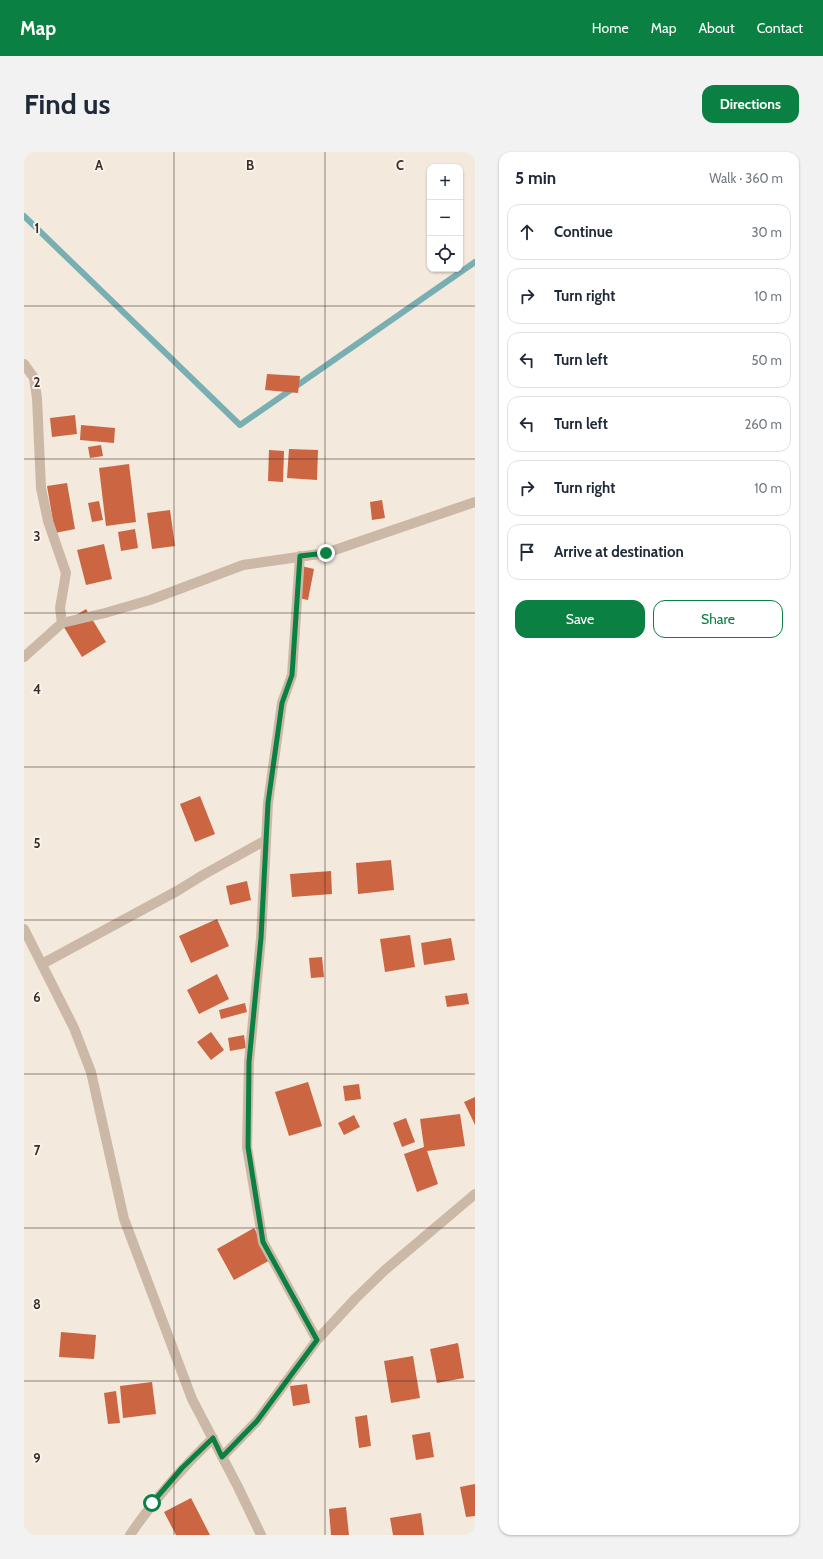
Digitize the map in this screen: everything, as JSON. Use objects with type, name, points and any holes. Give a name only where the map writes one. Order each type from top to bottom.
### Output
[{"type":"street","points":[[24,364],[34,378],[38,398],[41,488],[48,521],[66,572],[60,608],[62,623]]},
{"type":"street","points":[[24,657],[62,623],[150,600],[242,565],[326,553],[475,502]]},
{"type":"street","points":[[300,556],[292,675],[282,703],[269,797],[261,938],[249,1062],[248,1147],[263,1242],[317,1340]]},
{"type":"street","points":[[42,964],[177,891],[266,840]]},
{"type":"street","points":[[24,929],[74,1028],[91,1072],[124,1219],[192,1399],[261,1535]]},
{"type":"street","points":[[222,1457],[257,1421],[317,1340],[356,1298],[385,1270],[475,1194]]},
{"type":"street","points":[[130,1535],[152,1503],[182,1468],[213,1438]]},
{"type":"building","points":[[267,374],[300,376],[298,393],[265,390]]},
{"type":"building","points":[[75,415],[77,434],[52,437],[50,418]]},
{"type":"building","points":[[81,425],[115,428],[114,443],[80,440]]},
{"type":"building","points":[[101,445],[103,456],[90,458],[88,447]]},
{"type":"building","points":[[289,449],[318,450],[317,480],[287,478]]},
{"type":"building","points":[[269,450],[284,451],[283,482],[268,481]]},
{"type":"building","points":[[129,464],[136,522],[106,526],[99,468]]},
{"type":"building","points":[[67,483],[75,529],[55,533],[47,486]]},
{"type":"building","points":[[382,500],[385,518],[372,520],[370,502]]},
{"type":"building","points":[[99,501],[103,520],[92,522],[88,503]]},
{"type":"building","points":[[170,510],[175,546],[152,549],[147,513]]},
{"type":"building","points":[[135,529],[138,548],[121,551],[118,532]]},
{"type":"building","points":[[104,544],[112,579],[86,585],[77,550]]},
{"type":"building","points":[[301,566],[314,569],[308,600],[294,597]]},
{"type":"building","points":[[86,609],[106,642],[82,657],[62,624]]},
{"type":"building","points":[[200,796],[215,834],[195,842],[180,804]]},
{"type":"building","points":[[391,860],[394,890],[358,894],[356,863]]},
{"type":"building","points":[[331,871],[332,894],[292,897],[290,874]]},
{"type":"building","points":[[247,881],[251,900],[230,905],[226,886]]},
{"type":"building","points":[[217,919],[229,946],[191,963],[179,936]]},
{"type":"building","points":[[410,935],[415,967],[385,972],[380,939]]},
{"type":"building","points":[[451,938],[455,960],[424,965],[421,943]]},
{"type":"building","points":[[322,957],[324,977],[311,978],[309,958]]},
{"type":"building","points":[[217,974],[229,999],[199,1014],[187,990]]},
{"type":"building","points":[[467,993],[469,1004],[447,1007],[445,996]]},
{"type":"building","points":[[245,1003],[247,1012],[221,1019],[219,1010]]},
{"type":"building","points":[[211,1032],[224,1050],[211,1060],[197,1042]]},
{"type":"building","points":[[244,1035],[246,1048],[230,1051],[228,1038]]},
{"type":"building","points":[[308,1082],[322,1126],[289,1136],[275,1092]]},
{"type":"building","points":[[359,1084],[361,1099],[345,1101],[343,1086]]},
{"type":"building","points":[[475,1097],[475,1125],[464,1102]]},
{"type":"building","points":[[460,1114],[465,1146],[427,1151],[438,1184],[417,1192],[404,1154],[424,1147],[420,1119]]},
{"type":"building","points":[[354,1115],[360,1127],[344,1135],[338,1123]]},
{"type":"building","points":[[406,1118],[415,1142],[402,1147],[393,1123]]},
{"type":"building","points":[[254,1228],[272,1259],[234,1280],[217,1249]]},
{"type":"building","points":[[61,1332],[96,1335],[94,1359],[59,1357]]},
{"type":"building","points":[[458,1343],[464,1378],[437,1383],[430,1349]]},
{"type":"building","points":[[413,1356],[420,1398],[391,1403],[384,1361]]},
{"type":"building","points":[[152,1382],[156,1414],[123,1418],[120,1386]]},
{"type":"building","points":[[307,1384],[310,1403],[293,1406],[290,1386]]},
{"type":"building","points":[[116,1391],[120,1423],[108,1424],[104,1393]]},
{"type":"building","points":[[367,1415],[371,1446],[359,1448],[355,1417]]},
{"type":"building","points":[[430,1432],[434,1457],[416,1460],[412,1435]]},
{"type":"building","points":[[475,1484],[475,1516],[466,1517],[460,1487]]},
{"type":"building","points":[[191,1498],[210,1535],[176,1535],[164,1512]]},
{"type":"building","points":[[346,1507],[349,1535],[331,1535],[329,1509]]},
{"type":"building","points":[[421,1513],[424,1535],[393,1535],[390,1518]]},
{"type":"waterway","points":[[24,216],[240,425],[475,262]]},
{"type":"route","points":[[152,1503],[182,1468],[213,1438],[222,1457],[257,1421],[317,1340],[263,1242],[248,1147],[247,1126],[249,1062],[261,938],[268,803],[282,703],[292,675],[300,556],[326,553]]}]
